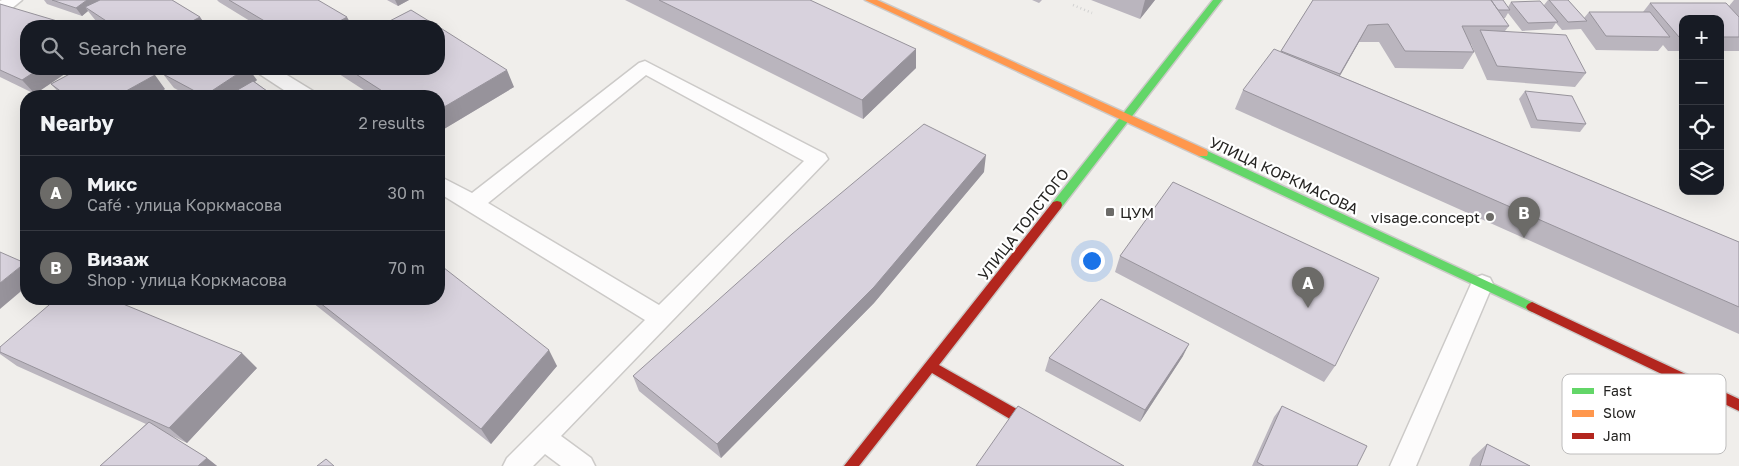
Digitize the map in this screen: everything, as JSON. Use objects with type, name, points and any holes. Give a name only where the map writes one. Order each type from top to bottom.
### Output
[{"type":"main road","name":"УЛИЦА КОРКМАСОВА","points":[[869,0],[1127,118],[1673,374]]},
{"type":"main road","name":"УЛИЦА ТОЛСТОГО","points":[[851,466],[1127,118],[1218,0]]},
{"type":"main road","points":[[930,366],[1015,415]]},
{"type":"main road","name":"УЛИЦА КОРКМАСОВА","points":[[1726,399],[1739,405]]},
{"type":"lane","points":[[0,9],[14,0]]},
{"type":"lane","points":[[473,204],[645,67],[818,158],[516,466]]},
{"type":"lane","points":[[273,75],[297,90]]},
{"type":"lane","points":[[445,187],[661,318]]},
{"type":"lane","points":[[1402,466],[1482,284]]},
{"type":"lane","points":[[543,438],[582,466]]},
{"type":"path","points":[[1073,5],[1092,13]]},
{"type":"building","points":[[52,0],[87,0],[76,8]]},
{"type":"building","points":[[100,0],[172,0],[200,17],[194,20],[105,20],[85,7]]},
{"type":"building","points":[[229,0],[318,0],[347,17],[342,20],[263,20]]},
{"type":"building","points":[[659,0],[810,0],[916,49],[862,100]]},
{"type":"building","points":[[1313,0],[1491,0],[1509,26],[1462,26],[1474,52],[1405,51],[1388,24],[1368,25],[1340,74],[1281,51]]},
{"type":"building","points":[[1491,0],[1503,0],[1510,10],[1498,10]]},
{"type":"building","points":[[1549,0],[1568,0],[1587,21],[1568,22]]},
{"type":"building","points":[[1540,1],[1558,22],[1528,23],[1511,2]]},
{"type":"building","points":[[1650,3],[1726,3],[1739,17],[1739,37],[1724,37],[1724,15],[1679,15],[1679,37]]},
{"type":"building","points":[[0,4],[54,20],[20,20],[20,75],[30,75],[22,80],[0,70]]},
{"type":"building","points":[[411,10],[427,20],[392,20]]},
{"type":"building","points":[[1589,12],[1650,12],[1670,37],[1606,36]]},
{"type":"building","points":[[1480,30],[1566,35],[1586,73],[1497,66]]},
{"type":"building","points":[[445,31],[507,70],[445,106],[445,90],[381,90],[357,75],[445,75]]},
{"type":"building","points":[[1274,49],[1739,242],[1739,307],[1243,90]]},
{"type":"building","points":[[68,75],[155,75],[128,90],[59,90],[51,84]]},
{"type":"building","points":[[165,75],[236,75],[213,90],[193,90]]},
{"type":"building","points":[[253,81],[266,90],[237,90]]},
{"type":"building","points":[[1525,91],[1572,96],[1586,124],[1537,120]]},
{"type":"building","points":[[924,124],[986,155],[874,287],[717,444],[633,376],[792,234]]},
{"type":"building","points":[[1173,182],[1379,278],[1335,366],[1120,256]]},
{"type":"building","points":[[0,252],[20,261],[20,267],[0,283]]},
{"type":"building","points":[[445,269],[549,350],[481,429],[323,305],[445,305]]},
{"type":"building","points":[[1101,299],[1189,344],[1145,410],[1049,358]]},
{"type":"building","points":[[49,305],[126,305],[242,353],[169,428],[0,352],[0,347]]},
{"type":"building","points":[[1018,406],[1124,466],[976,466]]},
{"type":"building","points":[[1282,406],[1367,446],[1357,466],[1264,466],[1257,462]]},
{"type":"building","points":[[149,422],[207,458],[198,466],[100,466]]},
{"type":"building","points":[[1487,444],[1530,466],[1480,466]]},
{"type":"building","points":[[326,459],[334,466],[317,466]]},
{"type":"traffic: fast","points":[[1057,205],[1218,0]]},
{"type":"traffic: fast","points":[[1203,153],[1532,307]]},
{"type":"traffic: slow","points":[[869,0],[1203,153]]},
{"type":"traffic: jam","points":[[851,466],[1057,205]]},
{"type":"traffic: jam","points":[[1532,307],[1674,374]]},
{"type":"traffic: jam","points":[[930,366],[1015,415]]},
{"type":"traffic: jam","points":[[1726,399],[1739,405]]},
{"type":"place","name":"ЦУМ","points":[[1110,212]]},
{"type":"place","name":"visage.concept","points":[[1490,217]]},
{"type":"place","name":"Визаж","points":[[1524,238]]},
{"type":"place","name":"Микс","points":[[1308,308]]}]
